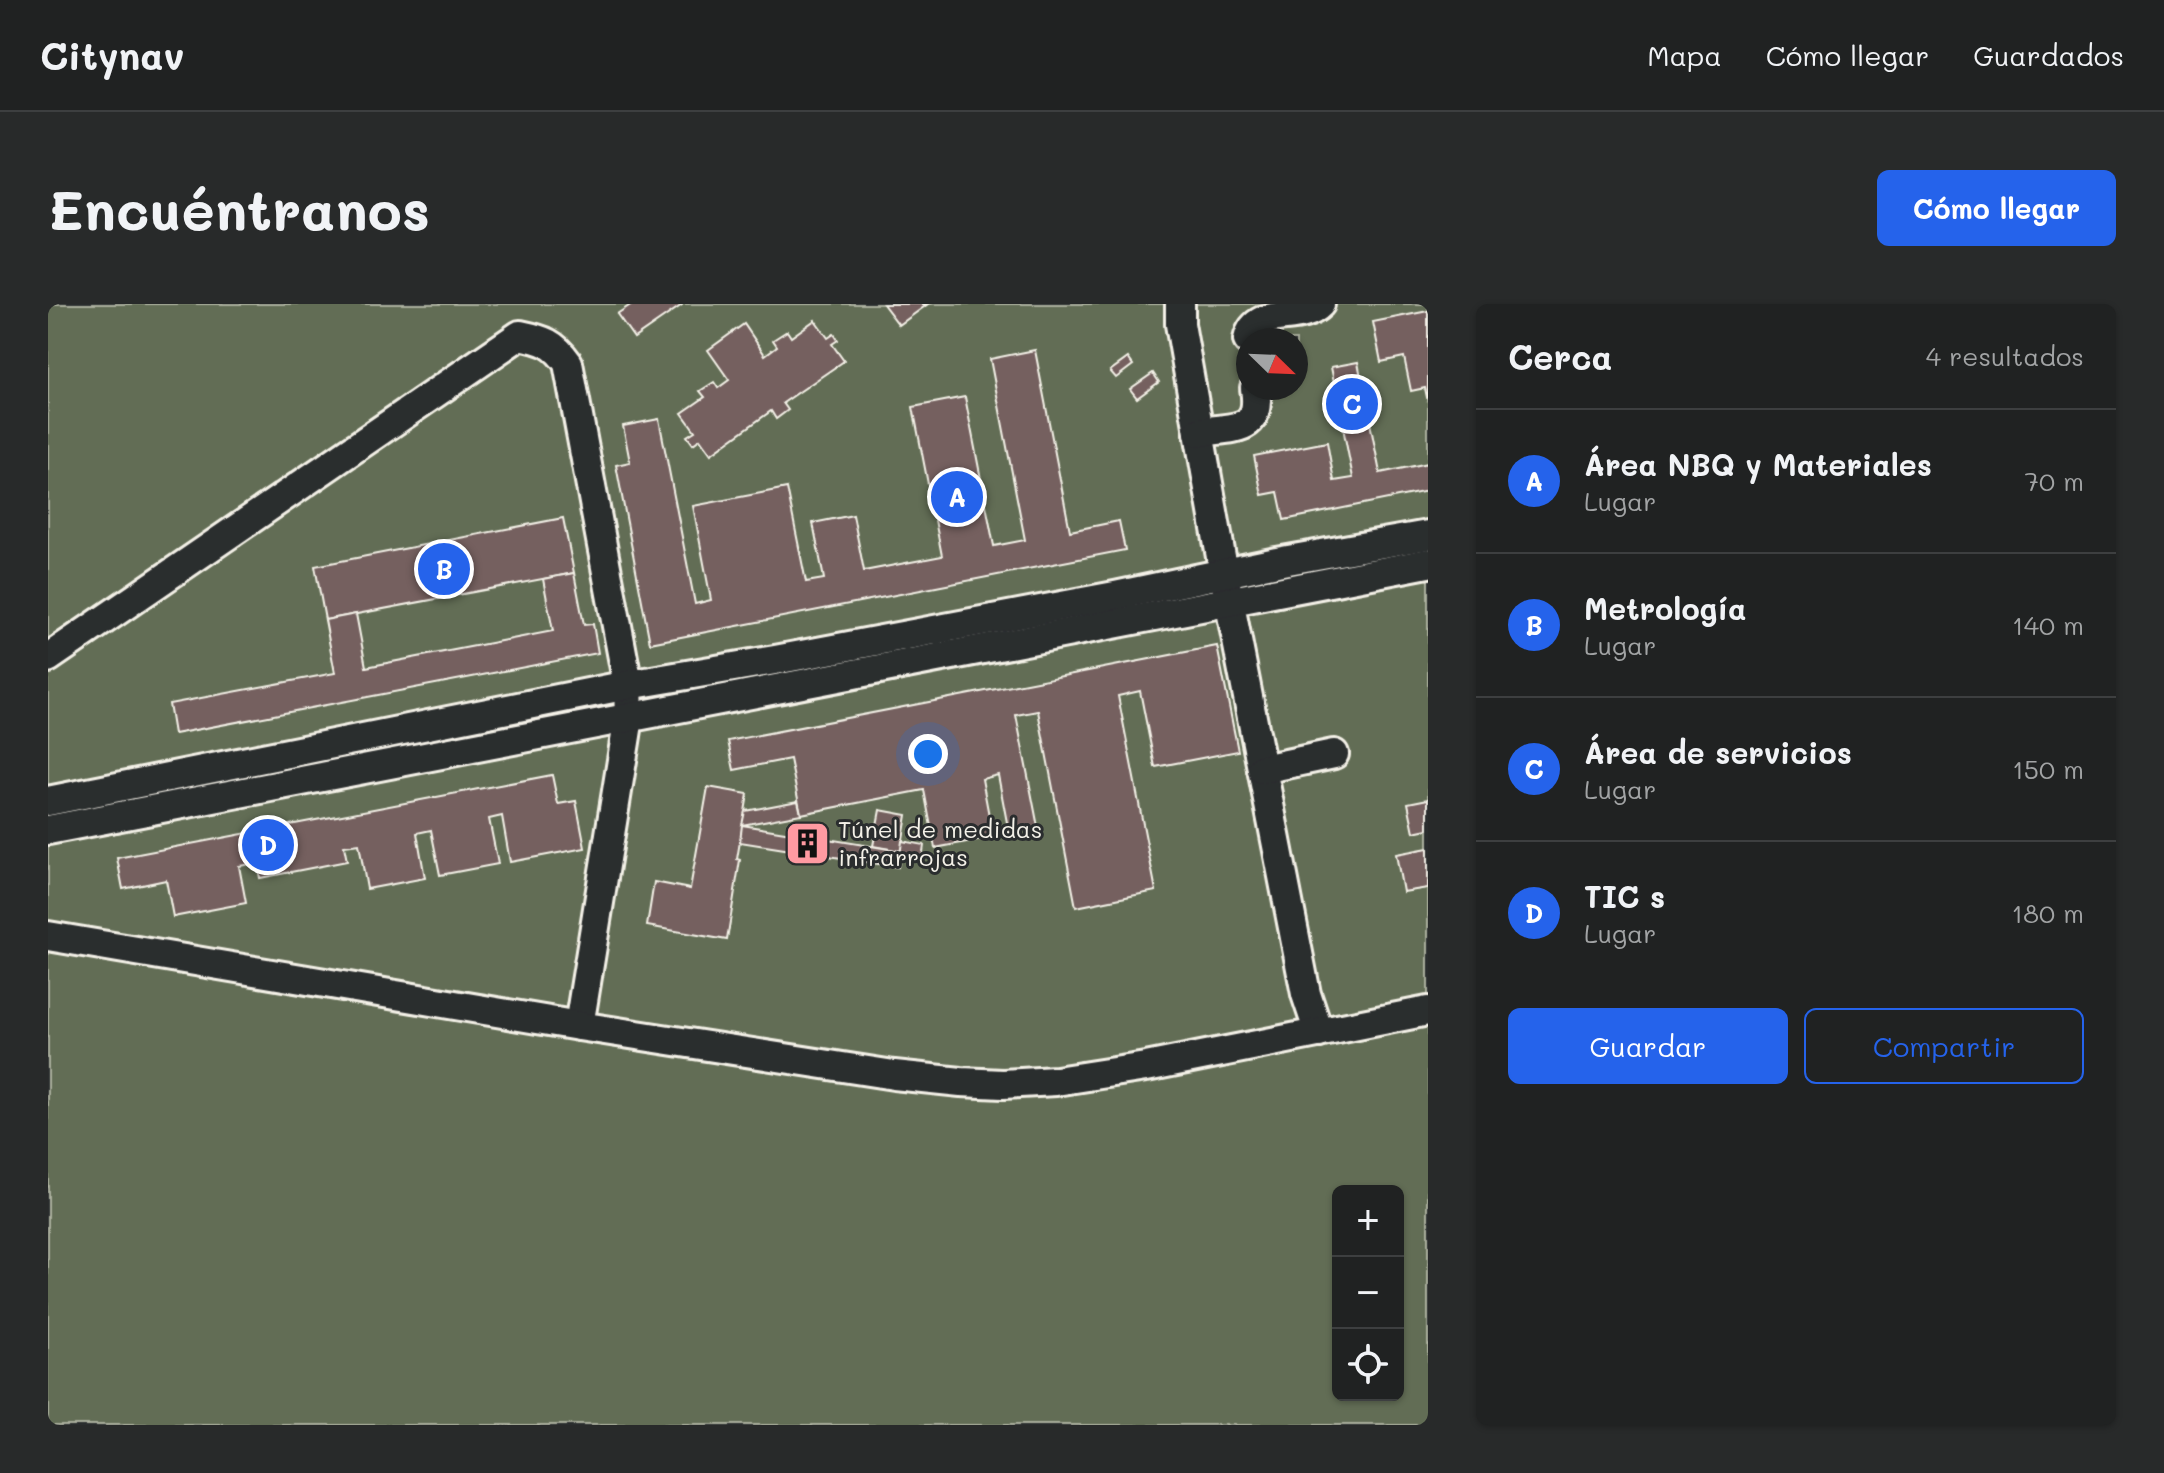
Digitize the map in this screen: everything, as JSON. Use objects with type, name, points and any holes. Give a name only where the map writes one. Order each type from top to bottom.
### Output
[{"type":"street","points":[[1180,304],[1180,324],[1226,588],[1306,994],[1319,1033]]},
{"type":"street","points":[[1251,328],[1268,317],[1314,311],[1320,304]]},
{"type":"street","points":[[48,658],[520,335],[541,340],[557,349],[568,363],[628,685],[629,717],[579,1026]]},
{"type":"street","points":[[1199,432],[1242,425],[1251,420],[1256,413],[1256,400]]},
{"type":"street","points":[[48,830],[629,717],[1226,588],[1277,562],[1428,535]]},
{"type":"street","points":[[48,801],[628,685],[1226,588],[1428,563]]},
{"type":"street","points":[[1262,769],[1334,754]]},
{"type":"street","points":[[48,936],[579,1026],[894,1075],[961,1082],[1003,1084],[1056,1081],[1146,1067],[1428,1011]]},
{"type":"green space","points":[[48,304],[1428,304],[1428,1425],[48,1425]]},
{"type":"building","points":[[632,304],[682,305],[634,338],[617,314]]},
{"type":"building","points":[[883,304],[928,304],[899,325]]},
{"type":"building","points":[[1428,311],[1428,402],[1425,388],[1411,391],[1404,357],[1381,362],[1373,322]]},
{"type":"building","points":[[815,320],[828,338],[834,334],[838,340],[832,344],[844,361],[783,403],[788,410],[776,419],[771,411],[711,454],[700,439],[693,444],[687,436],[695,431],[682,413],[705,397],[700,391],[714,382],[718,388],[729,380],[708,350],[744,324],[765,355],[777,346],[773,340],[787,331],[791,337]]},
{"type":"building","points":[[1035,350],[1070,531],[1119,521],[1125,550],[650,643],[616,465],[630,462],[623,426],[659,419],[695,604],[711,600],[693,506],[787,488],[806,582],[824,579],[813,523],[853,515],[864,571],[942,556],[913,407],[965,397],[994,546],[1025,540],[990,359]]},
{"type":"building","points":[[1128,358],[1133,365],[1116,378],[1110,371]]},
{"type":"building","points":[[1358,362],[1380,473],[1428,463],[1428,491],[1284,520],[1278,492],[1262,495],[1254,456],[1327,442],[1334,481],[1353,478],[1331,367]]},
{"type":"building","points":[[1153,373],[1159,382],[1137,398],[1130,389]]},
{"type":"building","points":[[563,518],[574,573],[325,620],[315,566]]},
{"type":"building","points":[[574,573],[584,625],[593,624],[598,653],[174,734],[169,704],[335,673],[325,620],[356,614],[366,667],[553,631],[543,579]]},
{"type":"building","points":[[1217,646],[1238,751],[1155,767],[1140,691],[1118,696],[1156,891],[1076,907],[1038,711],[1016,715],[1038,827],[1009,833],[998,775],[982,779],[993,837],[935,848],[924,790],[801,814],[790,759],[734,770],[728,741]]},
{"type":"building","points":[[552,775],[558,804],[576,801],[585,848],[510,862],[502,816],[489,819],[498,864],[440,875],[431,830],[417,833],[425,878],[367,889],[359,844],[344,846],[347,861],[260,878],[257,863],[239,866],[246,903],[173,917],[166,880],[123,889],[117,858]]},
{"type":"building","points":[[708,787],[748,794],[727,940],[647,926],[654,882],[690,889]]},
{"type":"building","points":[[1428,799],[1428,829],[1414,832],[1408,803]]},
{"type":"building","points":[[798,801],[801,814],[742,825],[745,811]]},
{"type":"building","points":[[880,810],[907,815],[901,851],[873,846]]},
{"type":"building","name":"Túnel de medidas infrarrojas","points":[[742,825],[901,851],[898,867],[740,842]]},
{"type":"building","points":[[902,841],[924,845],[922,859],[900,856]]},
{"type":"building","points":[[1428,848],[1428,888],[1403,892],[1396,854]]},
{"type":"place","name":"Área de servicios","points":[[1352,404]]},
{"type":"place","name":"Área NBQ y Materiales","points":[[957,497]]},
{"type":"place","name":"Metrología","points":[[444,569]]},
{"type":"place","name":"Túnel de medidas infrarrojas","points":[[807,844]]},
{"type":"place","name":"TIC s","points":[[268,845]]}]
